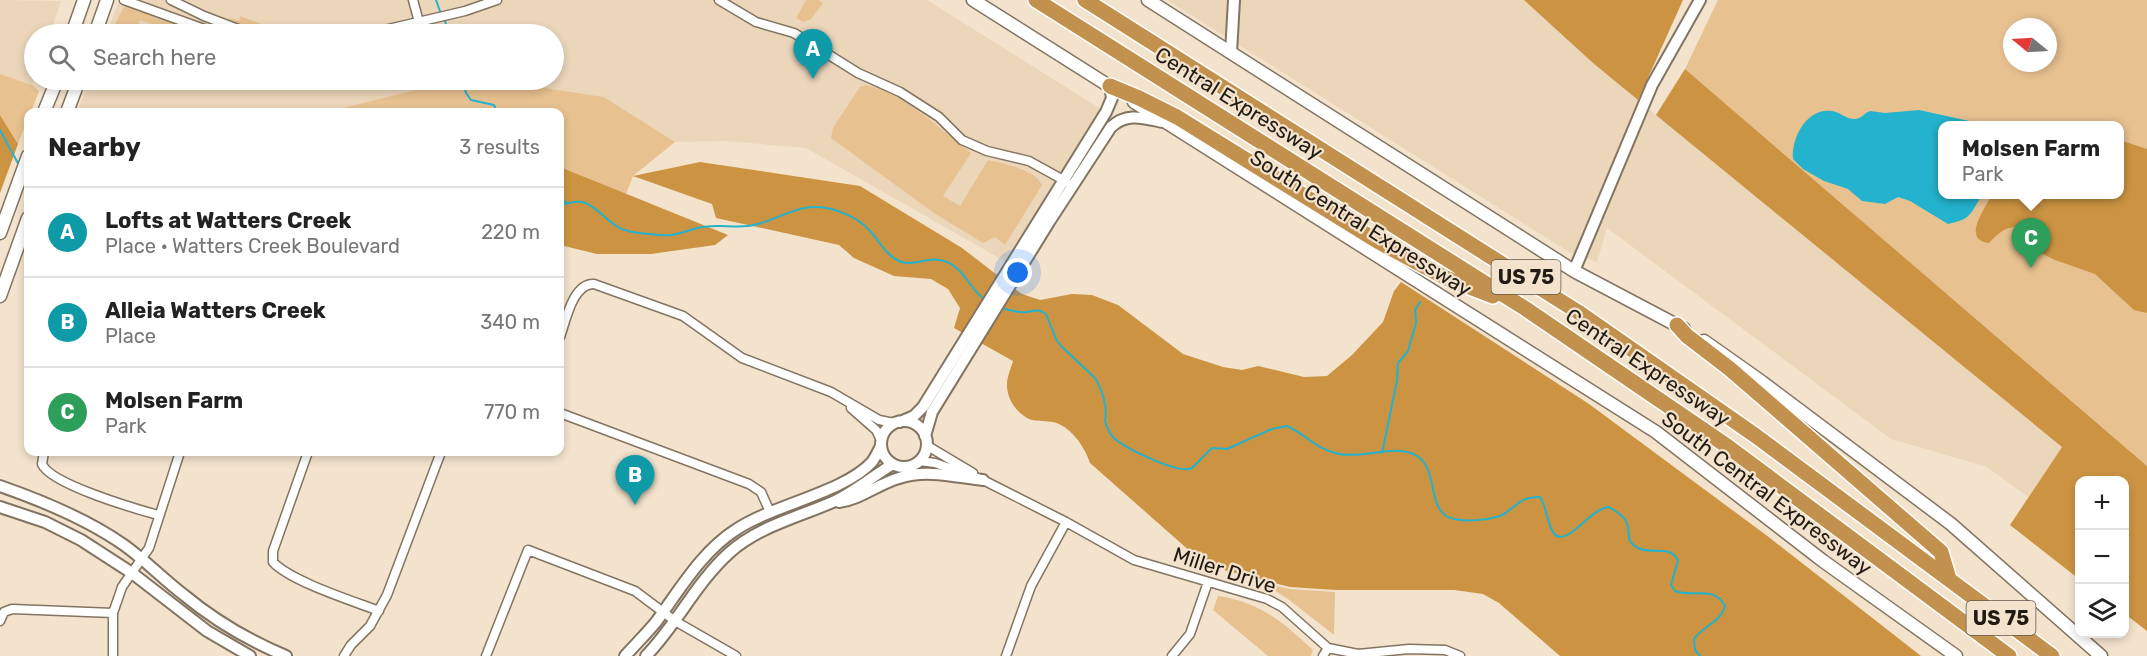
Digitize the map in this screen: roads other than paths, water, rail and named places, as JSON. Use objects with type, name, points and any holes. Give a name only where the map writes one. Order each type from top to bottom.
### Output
[{"type":"highway","name":"Central Expressway","points":[[1036,0],[1526,309],[1727,446],[2009,656]]},
{"type":"highway","name":"Central Expressway","points":[[1085,0],[1569,306],[1748,430],[2052,656]]},
{"type":"highway","points":[[1110,86],[1177,117],[1387,246],[1446,278],[1526,309]]},
{"type":"highway","points":[[1677,325],[1687,336],[1730,369],[1941,552],[1949,579]]},
{"type":"main road","points":[[76,24],[84,0]]},
{"type":"main road","points":[[99,24],[107,0]]},
{"type":"main road","name":"South Central Expressway","points":[[973,0],[1656,432],[1842,576],[1956,656]]},
{"type":"main road","points":[[1148,0],[1574,271],[1677,325],[1746,370],[1951,524],[2101,656]]},
{"type":"main road","points":[[46,108],[53,90]]},
{"type":"main road","points":[[68,108],[75,90]]},
{"type":"main road","points":[[0,233],[24,167]]},
{"type":"main road","points":[[0,296],[24,230]]},
{"type":"street","points":[[124,0],[190,24]]},
{"type":"street","points":[[171,0],[225,24]]},
{"type":"street","points":[[413,0],[419,22]]},
{"type":"street","points":[[410,24],[497,0]]},
{"type":"street","points":[[719,0],[756,22],[794,33],[858,73],[900,92],[939,117],[962,140],[987,151],[1029,161],[1068,183]]},
{"type":"street","points":[[1231,53],[1234,0]]},
{"type":"street","points":[[1574,271],[1652,85],[1700,0]]},
{"type":"street","points":[[625,656],[663,612],[703,558],[720,541],[737,528],[839,483],[858,472],[874,459],[886,430],[914,416],[923,407],[972,337],[1068,183],[1108,109],[1112,98],[1110,86]]},
{"type":"street","points":[[1068,183],[1118,120],[1138,117],[1165,122]]},
{"type":"street","points":[[564,327],[578,291],[586,285],[594,284],[677,313],[696,323],[742,357],[838,395],[879,420],[912,423],[922,430],[925,440]]},
{"type":"street","points":[[838,395],[876,430],[883,455],[893,464],[906,467],[919,461],[923,456],[932,412],[972,337]]},
{"type":"street","points":[[564,415],[749,484],[761,492],[770,512]]},
{"type":"street","name":"Miller Drive","points":[[925,440],[935,452],[956,461],[983,480]]},
{"type":"street","points":[[42,456],[43,468],[47,473],[93,495],[158,515]]},
{"type":"street","points":[[112,656],[112,613],[122,587],[142,561],[154,536],[158,515],[179,456]]},
{"type":"street","points":[[307,456],[273,550],[273,562],[284,571],[310,584],[379,611]]},
{"type":"street","points":[[344,656],[351,645],[370,626],[387,595],[437,456]]},
{"type":"street","name":"Miller Drive","points":[[919,461],[935,463],[983,480],[1134,560],[1267,599],[1282,607],[1328,648]]},
{"type":"street","points":[[646,656],[660,641],[705,578],[744,541],[781,522],[827,504],[863,485],[893,464]]},
{"type":"street","points":[[827,504],[852,500],[897,478],[906,476],[927,474],[983,480]]},
{"type":"street","points":[[0,486],[51,504],[124,545],[213,617],[244,636],[286,656]]},
{"type":"street","points":[[0,507],[45,522],[81,540],[132,573],[207,631],[250,656]]},
{"type":"street","points":[[1006,656],[1031,586],[1066,522]]},
{"type":"street","points":[[486,656],[528,550],[625,586],[643,595],[675,621],[736,656]]},
{"type":"street","points":[[1172,656],[1190,634],[1208,582]]},
{"type":"street","points":[[0,621],[4,612],[12,609],[112,613]]},
{"type":"street","points":[[1323,656],[1328,648],[1358,654],[1409,649],[1445,650],[1460,656]]},
{"type":"water","points":[[1919,110],[1969,121],[1938,121],[1938,199],[1980,199],[1966,218],[1948,224],[1910,201],[1898,197],[1885,204],[1862,201],[1848,189],[1824,181],[1803,169],[1793,159],[1798,134],[1802,126],[1815,114],[1832,111],[1854,119],[1870,111],[1885,113]]},
{"type":"waterway","points":[[436,0],[441,14]]},
{"type":"waterway","points":[[444,19],[446,24]]},
{"type":"waterway","points":[[465,90],[471,100],[494,105],[495,108]]},
{"type":"waterway","points":[[0,130],[20,167]]},
{"type":"waterway","points":[[564,205],[585,203],[623,229],[636,233],[663,235],[677,234],[707,226],[755,225],[805,208],[832,209],[850,216],[865,226],[887,252],[899,261],[909,263],[935,259],[948,262],[960,271],[974,290],[986,301]]},
{"type":"waterway","points":[[1382,453],[1397,381],[1398,363],[1408,351],[1416,323],[1415,310],[1420,302]]},
{"type":"waterway","points":[[999,307],[1019,312],[1038,310],[1046,314],[1061,346],[1098,382],[1105,405],[1105,421],[1114,438],[1129,448],[1176,468],[1192,468],[1212,448],[1227,449],[1272,429],[1287,426],[1324,449],[1339,454],[1358,455],[1400,451],[1417,456],[1424,462],[1428,471],[1439,509],[1454,519],[1471,520],[1500,516],[1522,501],[1540,497],[1554,534],[1562,537],[1568,535],[1595,513],[1609,507],[1626,520],[1629,539],[1634,545],[1643,550],[1670,552],[1678,560],[1671,585],[1675,591],[1709,594],[1721,600],[1725,606],[1720,616],[1694,639],[1695,650],[1700,656]]},
{"type":"place","name":"Lofts at Watters Creek","points":[[813,79]]},
{"type":"place","name":"Molsen Farm","points":[[2031,268]]},
{"type":"place","name":"Alleia Watters Creek","points":[[635,505]]}]
